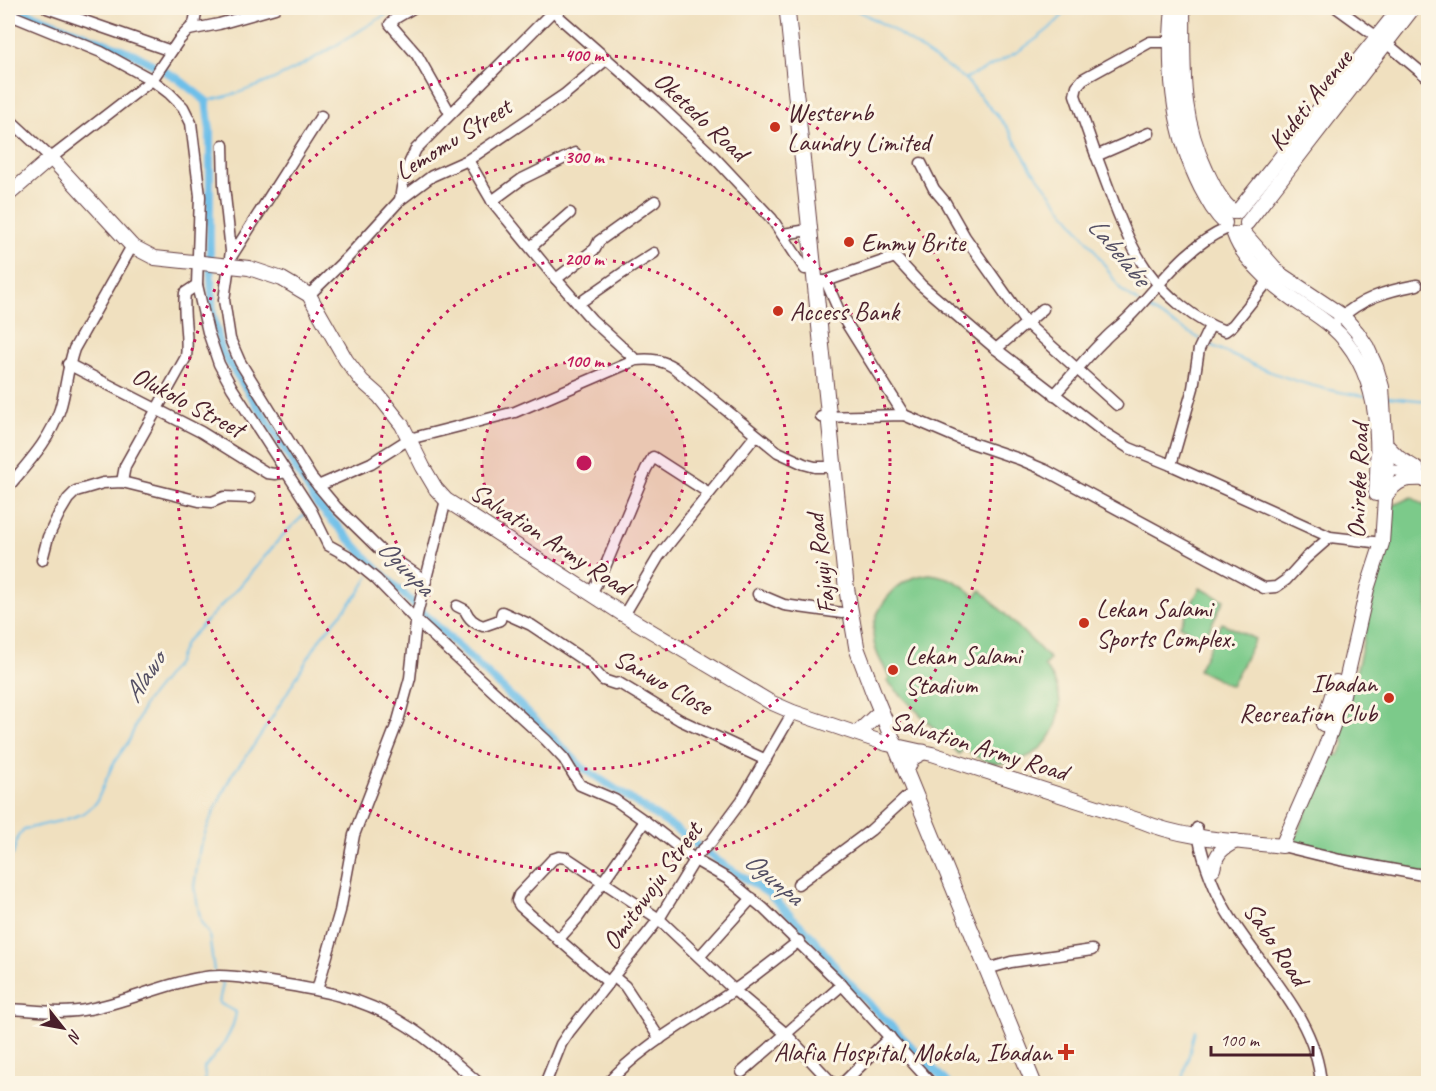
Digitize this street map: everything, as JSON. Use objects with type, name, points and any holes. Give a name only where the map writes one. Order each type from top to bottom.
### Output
[{"type":"highway","name":"Fajuyi Road","points":[[780,8],[806,230],[815,277],[831,467],[846,585],[857,649],[908,796],[1025,1083]]},
{"type":"highway","name":"Fajuyi Road","points":[[787,8],[806,230]]},
{"type":"highway","name":"Fajuyi Road","points":[[831,467],[836,584],[855,668],[876,716],[906,771],[1034,1083]]},
{"type":"highway","points":[[858,733],[876,716]]},
{"type":"highway","points":[[906,771],[912,758],[922,752]]},
{"type":"main road","name":"Onireke Road","points":[[1173,8],[1170,42],[1174,104],[1185,150],[1217,216],[1235,224]]},
{"type":"main road","name":"Onireke Road","points":[[1184,8],[1184,92],[1188,121],[1196,149],[1217,195],[1235,224],[1280,274],[1343,316],[1367,347],[1376,367],[1376,388],[1386,445],[1382,467],[1378,543]]},
{"type":"main road","name":"Kudeti Avenue","points":[[1235,224],[1381,39],[1400,8]]},
{"type":"main road","name":"Kudeti Avenue","points":[[1381,39],[1413,8]]},
{"type":"main road","points":[[9,189],[51,158],[132,246],[155,258],[200,263],[228,263],[249,268],[276,277],[309,295]]},
{"type":"main road","name":"Onireke Road","points":[[1235,224],[1241,252],[1291,300],[1331,326],[1345,339],[1376,388]]},
{"type":"main road","name":"Salvation Army Road","points":[[309,295],[346,360],[362,381],[390,410],[410,439],[436,489],[446,500],[624,615],[751,691],[793,712],[892,746],[922,752],[1141,821],[1279,843]]},
{"type":"main road","name":"Onireke Road","points":[[1279,843],[1332,699],[1358,588],[1378,543],[1385,497],[1379,403]]},
{"type":"main road","points":[[1386,445],[1399,458],[1426,476]]},
{"type":"main road","points":[[1385,497],[1397,482],[1426,476]]},
{"type":"main road","name":"Salvation Army Road","points":[[1200,832],[1236,841],[1279,843]]},
{"type":"main road","points":[[1213,869],[1215,856],[1223,848],[1236,841]]},
{"type":"street","points":[[47,8],[169,54]]},
{"type":"street","points":[[8,118],[51,158],[153,78],[196,20],[197,8]]},
{"type":"street","points":[[189,30],[275,8]]},
{"type":"street","points":[[413,8],[390,24],[417,55],[450,113]]},
{"type":"street","points":[[1337,8],[1381,39],[1428,78]]},
{"type":"street","points":[[399,200],[402,180],[416,149],[553,9]]},
{"type":"street","name":"Oketedo Road","points":[[553,9],[560,18],[713,156],[756,200],[840,313],[904,415]]},
{"type":"street","points":[[8,14],[101,52],[153,78],[183,106],[190,123],[200,196],[200,263],[197,285],[208,332],[219,364],[232,388],[310,508],[328,545],[370,574],[392,594],[564,759],[580,785],[615,800],[752,898],[842,985],[932,1083]]},
{"type":"street","points":[[1170,42],[1150,42],[1083,79],[1077,86],[1075,95],[1096,156],[1136,253],[1158,284],[1183,306],[1210,326],[1225,331],[1233,325],[1269,280]]},
{"type":"street","name":"Lemomu Street","points":[[309,295],[347,258],[399,200],[432,176],[468,160],[564,95],[607,59]]},
{"type":"street","points":[[228,263],[321,116]]},
{"type":"street","points":[[1096,156],[1149,133]]},
{"type":"street","points":[[223,146],[228,263],[224,300],[233,347],[259,395],[318,486],[379,549],[426,581]]},
{"type":"street","points":[[492,201],[522,179],[575,153]]},
{"type":"street","points":[[468,160],[492,201],[556,279],[610,338],[636,360]]},
{"type":"street","points":[[921,163],[934,189],[945,202],[965,237],[1026,323],[1116,405]]},
{"type":"street","points":[[556,279],[595,249],[599,241],[655,201]]},
{"type":"street","points":[[531,247],[570,213]]},
{"type":"street","points":[[1054,394],[1102,341],[1199,245],[1213,234],[1235,224]]},
{"type":"street","points":[[783,234],[806,230]]},
{"type":"street","points":[[8,487],[28,464],[54,425],[60,408],[68,364],[74,349],[132,246]]},
{"type":"street","points":[[578,304],[654,253]]},
{"type":"street","points":[[815,277],[896,258],[921,285],[996,349],[1105,433],[1129,448],[1330,537],[1378,543]]},
{"type":"street","points":[[123,482],[125,466],[186,357],[188,342],[183,304],[185,292],[197,285]]},
{"type":"street","points":[[1331,326],[1374,296],[1388,290],[1417,285]]},
{"type":"street","points":[[996,349],[1043,309]]},
{"type":"street","points":[[1171,465],[1184,424],[1203,341],[1210,326]]},
{"type":"street","points":[[318,486],[371,463],[410,439],[515,412],[636,360],[663,361],[756,435],[791,459],[815,467],[831,467]]},
{"type":"street","name":"Olukolo Street","points":[[68,364],[225,445],[267,473],[287,472]]},
{"type":"street","points":[[825,417],[904,415],[960,439],[1019,459],[1045,470],[1264,588],[1276,587],[1286,580],[1330,537]]},
{"type":"street","points":[[624,615],[659,556],[756,435]]},
{"type":"street","points":[[591,594],[653,457],[709,493]]},
{"type":"street","points":[[1382,467],[1426,476]]},
{"type":"street","points":[[42,560],[48,537],[59,514],[76,491],[103,483],[123,482],[199,501],[212,502],[224,497],[250,498]]},
{"type":"street","points":[[316,990],[340,911],[354,835],[398,721],[410,678],[416,617],[446,500]]},
{"type":"street","points":[[758,594],[784,605],[842,613]]},
{"type":"street","name":"Sanwo Close","points":[[457,606],[465,610],[468,617],[483,626],[500,620],[502,612],[516,617],[588,663],[603,680],[619,683],[680,720],[766,760]]},
{"type":"street","name":"Omitowoju Street","points":[[545,1083],[568,1032],[659,919],[697,857],[742,800],[793,712]]},
{"type":"street","points":[[798,884],[871,830],[908,796]]},
{"type":"street","points":[[558,940],[577,919],[645,820]]},
{"type":"street","name":"Sabo Road","points":[[1200,832],[1224,896],[1239,923],[1299,1008],[1311,1029],[1318,1045],[1323,1083]]},
{"type":"street","name":"Sabo Road","points":[[1200,832],[1205,863],[1224,906],[1293,1009],[1312,1042],[1323,1083]]},
{"type":"street","points":[[1279,843],[1304,853],[1428,876]]},
{"type":"street","points":[[660,1039],[625,986],[612,980],[558,940],[520,906],[517,901],[519,895],[552,859],[567,858],[659,919],[734,990],[785,1033],[833,1083]]},
{"type":"street","points":[[700,956],[752,898]]},
{"type":"street","points":[[608,1083],[626,1065],[660,1039],[734,990],[799,941]]},
{"type":"street","points":[[987,969],[1011,962],[1092,950]]},
{"type":"street","points":[[8,1009],[71,1012],[87,1010],[202,977],[216,976],[264,981],[316,990],[367,1004],[403,1022],[480,1083]]},
{"type":"street","points":[[742,1072],[842,985]]},
{"type":"street","points":[[842,1083],[890,1037]]},
{"type":"green space","name":"Ibadan Recreation Club","points":[[1411,497],[1428,508],[1428,875],[1299,851],[1293,843],[1331,756],[1339,755],[1345,743],[1339,734],[1359,661],[1392,506]]},
{"type":"green space","points":[[930,574],[955,581],[975,596],[981,590],[1050,659],[1044,666],[1053,679],[1060,707],[1052,735],[1031,755],[999,764],[982,759],[964,749],[959,754],[887,681],[890,676],[878,655],[873,636],[881,606],[903,583],[914,577]]},
{"type":"green space","points":[[1200,588],[1224,600],[1204,639],[1180,626]]},
{"type":"green space","points":[[1222,623],[1255,639],[1231,686],[1198,670]]},
{"type":"waterway","name":"Ogunpa","points":[[15,8],[134,54],[177,78],[206,101],[210,130],[210,259],[213,315],[222,352],[272,428],[316,503],[375,567],[583,768],[769,894],[812,937],[845,979],[948,1084]]},
{"type":"waterway","name":"Labelabe","points":[[206,101],[233,94],[283,75],[397,8]]},
{"type":"waterway","name":"Labelabe","points":[[853,8],[890,28],[965,79],[1007,127],[1031,168],[1093,248],[1121,290],[1138,302]]},
{"type":"waterway","points":[[966,78],[1022,49],[1059,20],[1069,8]]},
{"type":"waterway","name":"Labelabe","points":[[1145,307],[1200,339]]},
{"type":"waterway","name":"Labelabe","points":[[1207,343],[1284,377],[1325,389],[1366,396]]},
{"type":"waterway","name":"Labelabe","points":[[1387,397],[1428,401]]},
{"type":"waterway","name":"Alawo","points":[[8,853],[13,855],[18,836],[25,829],[82,814],[96,803],[113,764],[129,741],[145,703],[177,663],[185,643],[240,586],[281,537],[308,511]]},
{"type":"waterway","points":[[214,971],[209,934],[201,922],[194,887],[200,847],[210,820],[232,774],[271,719],[321,637],[358,594],[369,576]]},
{"type":"waterway","points":[[206,1084],[204,1068],[229,1035],[236,1012],[219,1003],[223,983],[221,981]]},
{"type":"waterway","points":[[1182,1084],[1195,1030]]},
{"type":"place","name":"Westernb Laundry Limited","points":[[775,127]]},
{"type":"place","name":"Emmy Brite","points":[[849,242]]},
{"type":"place","name":"Access Bank","points":[[778,311]]},
{"type":"place","name":"Lekan Salami Sports Complex.","points":[[1084,623]]},
{"type":"place","name":"Lekan Salami Stadium","points":[[893,670]]},
{"type":"place","name":"Ibadan Recreation Club","points":[[1389,698]]},
{"type":"place","name":"Alafia Hospital, Mokola, Ibadan","points":[[1066,1052]]}]
